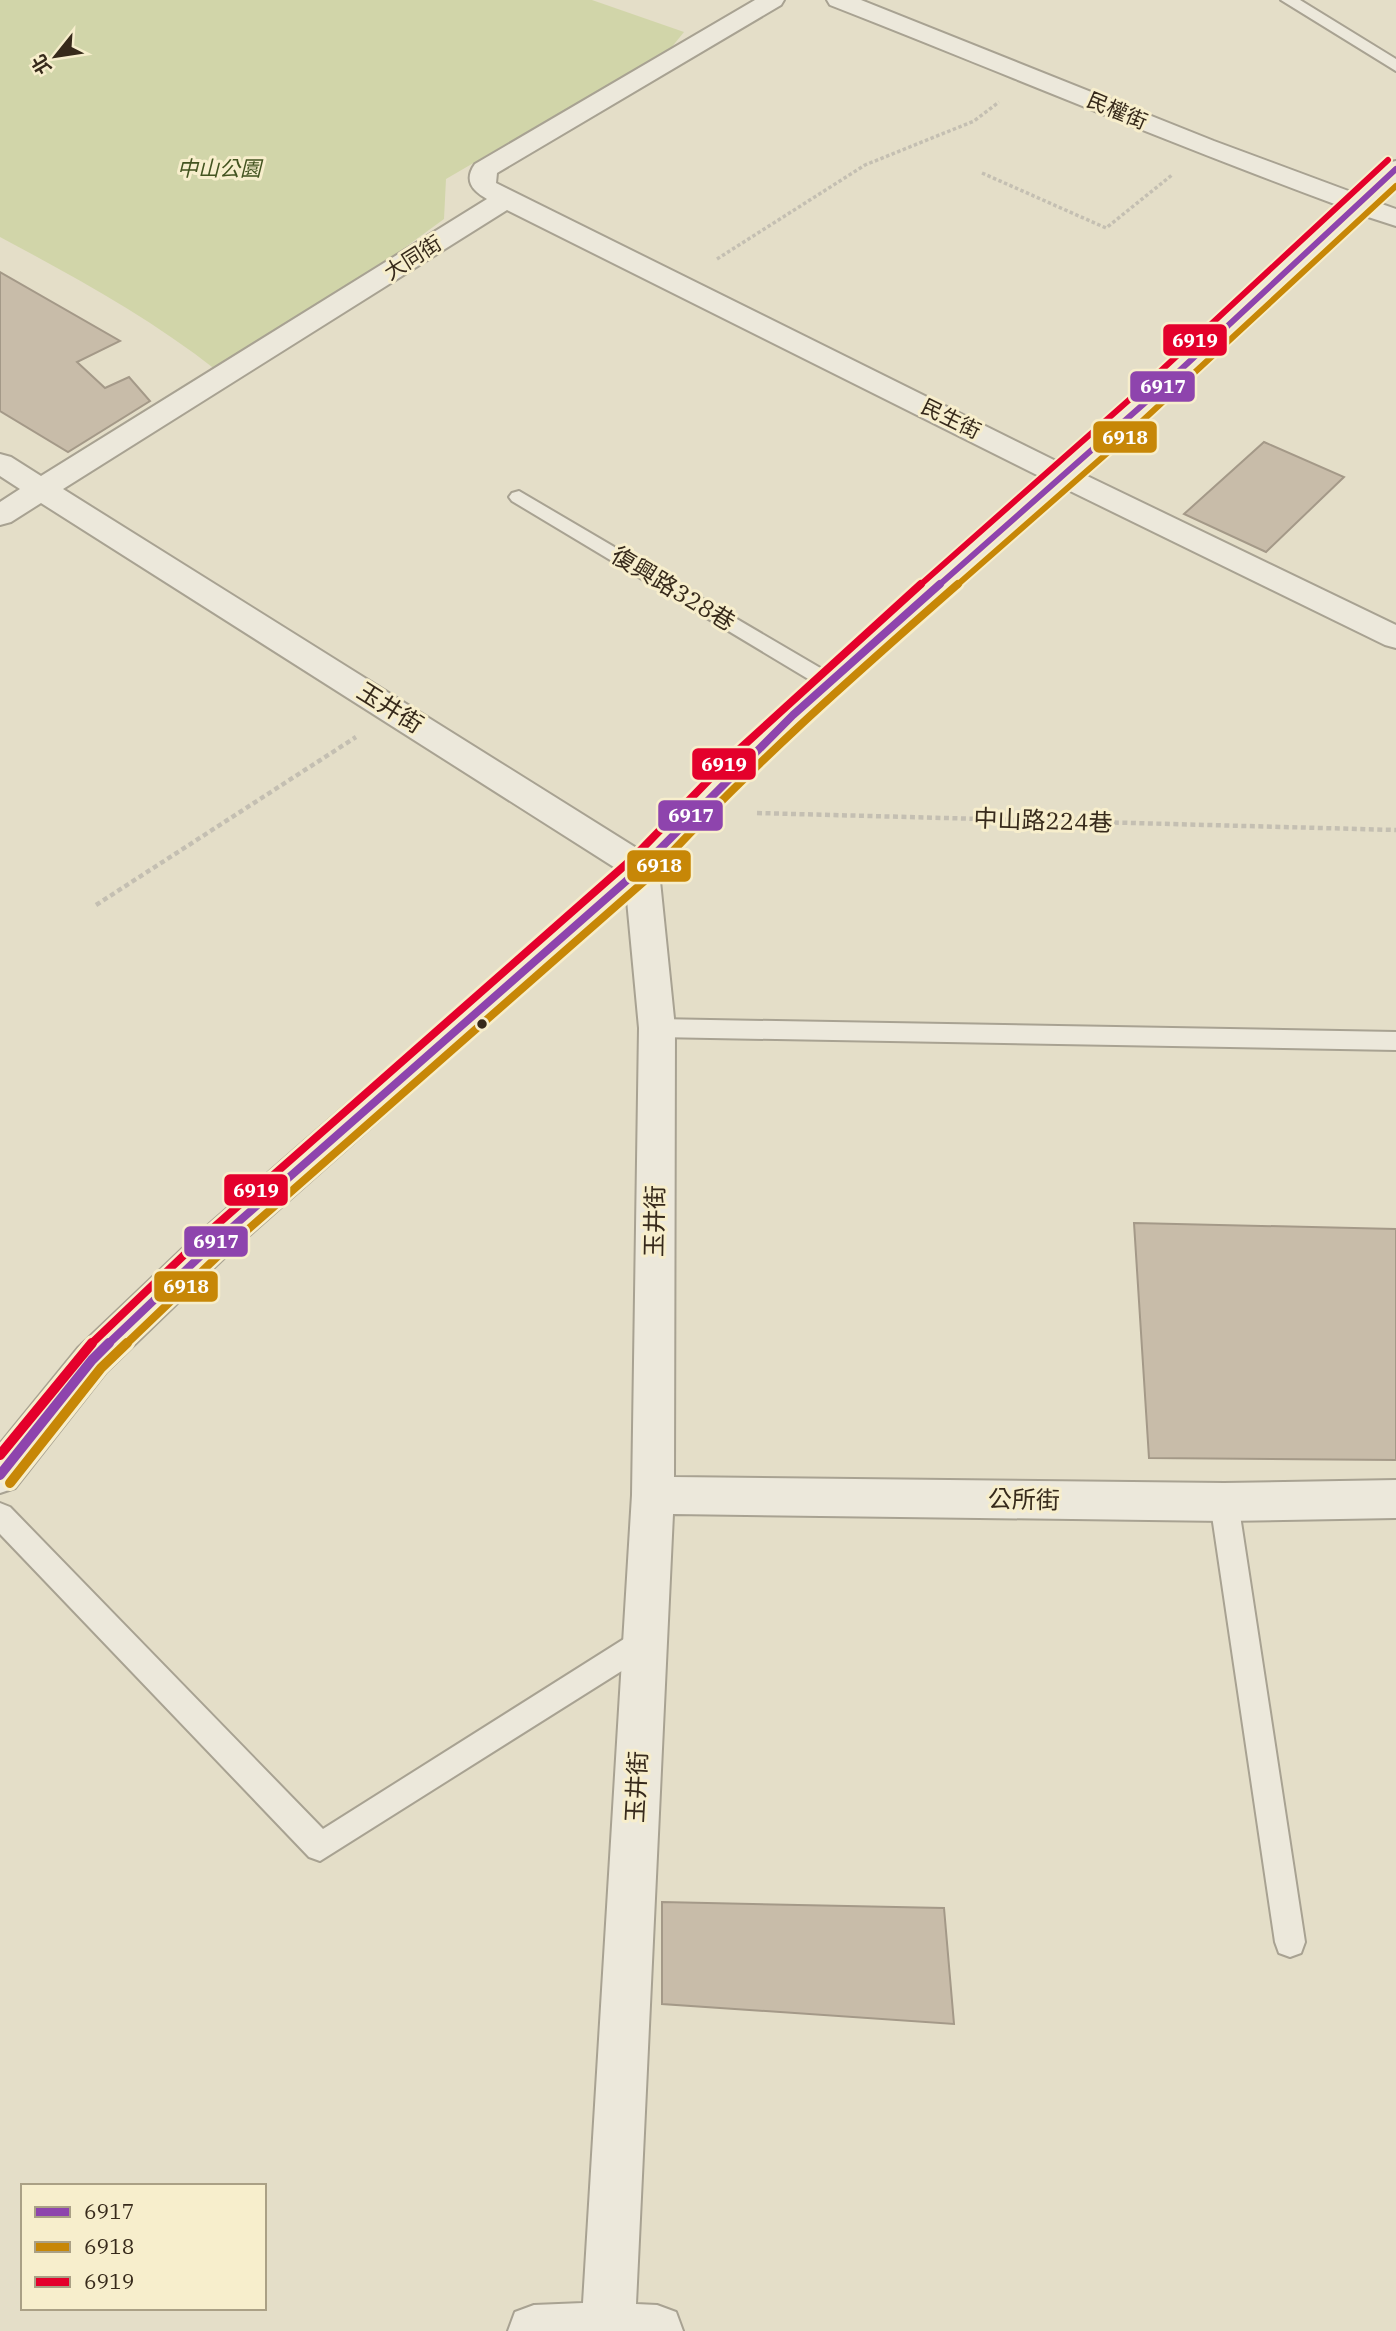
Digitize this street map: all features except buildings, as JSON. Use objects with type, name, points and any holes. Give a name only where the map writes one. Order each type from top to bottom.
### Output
[{"type":"street","points":[[506,199],[483,186],[484,170],[772,0]]},
{"type":"street","name":"民權街","points":[[839,0],[1034,76],[1205,147],[1396,218]]},
{"type":"street","points":[[0,1475],[92,1360],[212,1245],[640,868],[690,811],[827,681],[1064,475],[1396,169]]},
{"type":"street","name":"民生街","points":[[506,199],[1204,546],[1396,638]]},
{"type":"street","name":"大同街","points":[[0,515],[506,199]]},
{"type":"street","name":"玉井街","points":[[0,463],[640,868],[657,1028],[653,1495],[645,1641],[624,2330]]},
{"type":"street","name":"公所街","points":[[653,1495],[1224,1502],[1396,1499]]},
{"type":"street","points":[[534,2331],[624,2330]]},
{"type":"lane","points":[[1289,0],[1396,66]]},
{"type":"lane","name":"復興路328巷","points":[[519,497],[827,681]]},
{"type":"lane","points":[[657,1028],[1396,1041]]},
{"type":"lane","points":[[1224,1502],[1290,1942]]},
{"type":"lane","points":[[0,1515],[320,1847],[645,1641]]},
{"type":"path","points":[[678,284],[865,164],[974,121],[1034,76]]},
{"type":"path","points":[[982,173],[1106,228],[1205,147]]},
{"type":"path","points":[[96,905],[395,712]]},
{"type":"path","name":"中山路224巷","points":[[690,811],[1396,830]]},
{"type":"green space","name":"中山公園","points":[[0,0],[592,0],[684,32],[671,48],[446,179],[444,219],[366,276],[216,370],[138,316],[0,237]]},
{"type":"transit line","name":"6919","points":[[0,1455],[84,1351],[204,1236],[632,859],[784,706],[1054,468],[1388,160]]},
{"type":"transit line","name":"6917","points":[[0,1475],[92,1360],[212,1245],[641,868],[741,764],[793,715],[1147,401],[1396,169]]},
{"type":"transit line","name":"6918","points":[[10,1483],[101,1368],[220,1254],[649,877],[698,823],[800,723],[1113,448],[1396,186]]}]
